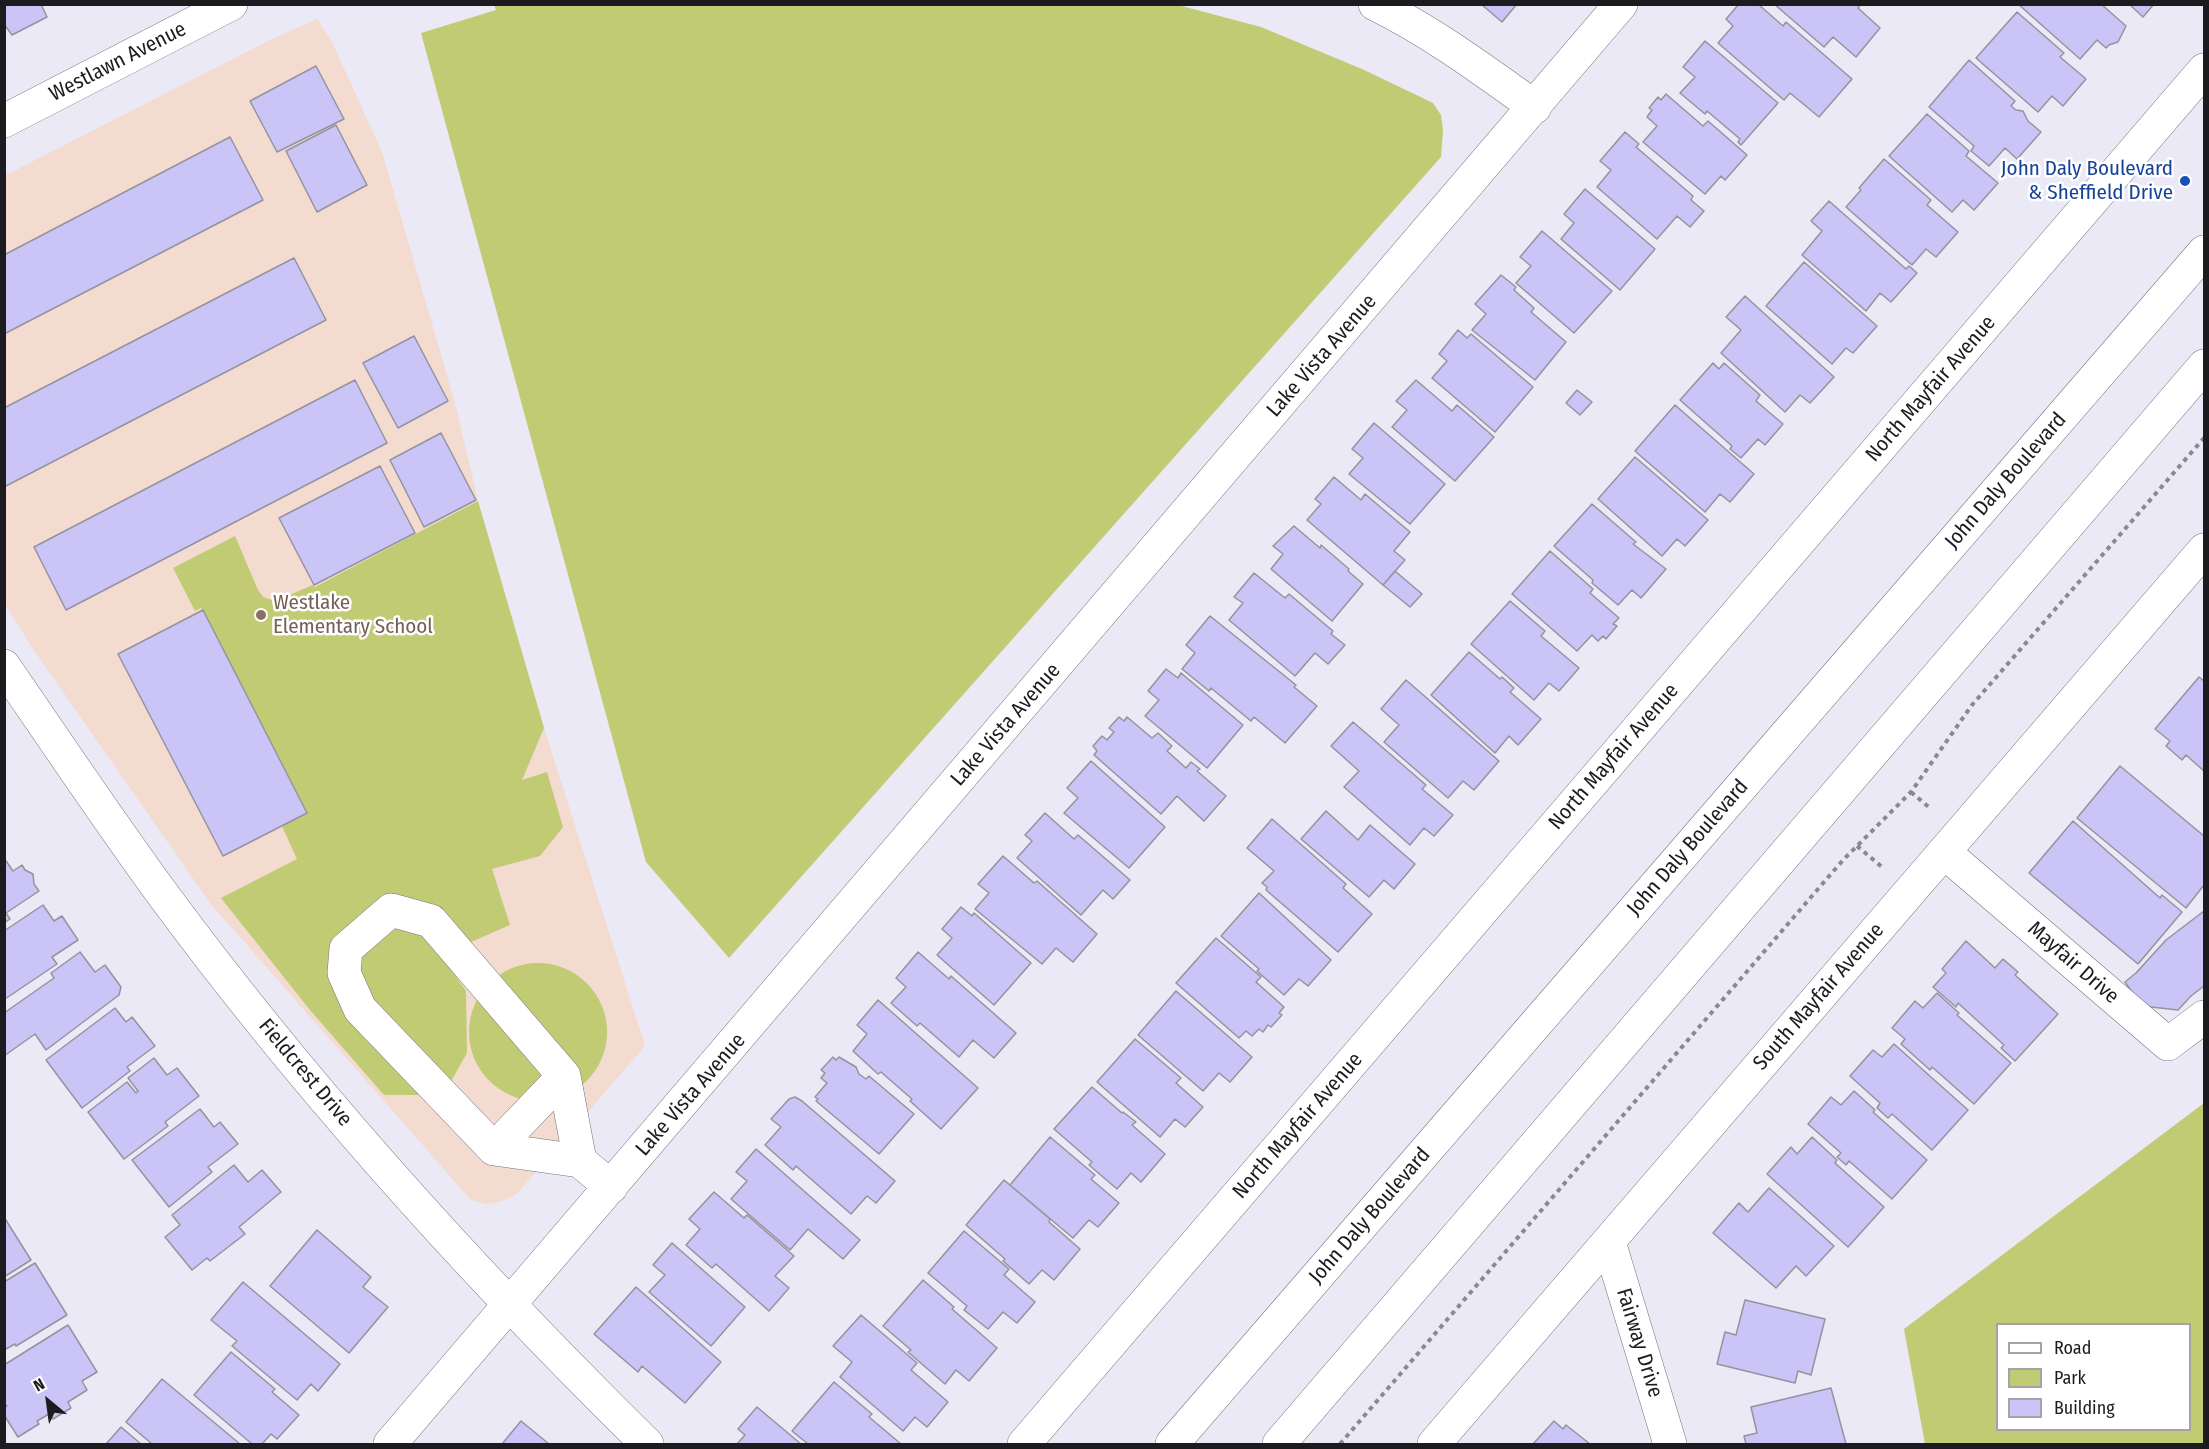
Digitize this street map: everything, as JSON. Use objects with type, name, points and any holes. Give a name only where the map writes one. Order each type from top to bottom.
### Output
[{"type":"street","name":"Westlawn Avenue","points":[[4,121],[231,4]]},
{"type":"street","points":[[1375,4],[1401,17],[1463,56],[1535,106]]},
{"type":"street","name":"Lake Vista Avenue","points":[[390,1444],[1621,4]]},
{"type":"street","name":"North Mayfair Avenue","points":[[1024,1444],[2205,70]]},
{"type":"street","name":"John Daly Boulevard","points":[[1172,1444],[2205,252]]},
{"type":"street","points":[[1279,1444],[2205,366]]},
{"type":"street","name":"South Mayfair Avenue","points":[[1434,1444],[2205,550]]},
{"type":"street","name":"Fieldcrest Drive","points":[[4,666],[161,892],[332,1107],[413,1200],[511,1305],[647,1444]]},
{"type":"street","name":"Mayfair Drive","points":[[1944,852],[2168,1044],[2205,1017]]},
{"type":"street","points":[[580,1161],[564,1076],[430,921],[391,910],[346,949],[344,973],[360,1009],[494,1149],[580,1161],[611,1188]]},
{"type":"street","points":[[494,1149],[564,1076]]},
{"type":"street","name":"Fairway Drive","points":[[1609,1242],[1670,1444]]},
{"type":"path","points":[[1340,1444],[1843,860],[1911,792],[1972,705],[2205,438]]},
{"type":"shaded area","name":"Westlake Elementary School","points":[[317,19],[331,40],[382,152],[455,403],[478,501],[544,728],[645,1046],[517,1194],[499,1202],[486,1204],[471,1200],[210,903],[31,646],[5,604],[4,176],[272,39]]},
{"type":"green space","points":[[494,5],[1178,5],[1261,27],[1362,69],[1433,103],[1441,115],[1443,130],[1441,157],[729,958],[646,862],[421,33],[496,10]]},
{"type":"green space","points":[[478,501],[544,728],[522,780],[547,772],[563,827],[540,856],[492,869],[510,925],[441,955],[466,991],[467,1053],[443,1095],[384,1095],[310,1010],[221,898],[297,859],[281,824],[306,810],[201,608],[195,611],[173,568],[235,536],[258,590],[263,597],[275,601],[313,585],[315,587]]},
{"type":"green space","points":[[538,963],[565,968],[587,983],[602,1005],[607,1032],[602,1059],[587,1081],[565,1096],[538,1101],[511,1096],[489,1081],[474,1059],[469,1032],[474,1005],[489,983],[511,968]]},
{"type":"green space","points":[[2204,1103],[2204,1444],[1925,1444],[1904,1329]]},
{"type":"building","points":[[4,4],[41,4],[47,17],[12,35],[4,24]]},
{"type":"building","points":[[1481,4],[1517,4],[1502,22]]},
{"type":"building","points":[[1739,4],[1758,4],[1783,26],[1786,22],[1852,79],[1819,117],[1790,93],[1784,100],[1718,43],[1733,26],[1726,19]]},
{"type":"building","points":[[1774,4],[1861,4],[1858,8],[1880,28],[1856,57],[1833,37],[1824,47]]},
{"type":"building","points":[[2018,4],[2101,4],[2126,26],[2118,42],[2106,48],[2097,40],[2080,59]]},
{"type":"building","points":[[2129,4],[2154,4],[2143,17]]},
{"type":"building","points":[[2017,12],[2064,53],[2060,57],[2086,79],[2063,106],[2052,96],[2038,112],[1976,58]]},
{"type":"building","points":[[1705,41],[1778,103],[1741,145],[1738,142],[1740,139],[1707,111],[1705,114],[1680,93],[1695,77],[1683,67]]},
{"type":"building","points":[[1969,60],[2015,101],[2011,106],[2023,111],[2028,121],[2041,132],[2017,159],[2005,148],[1989,166],[1971,151],[1974,146],[1929,107]]},
{"type":"building","points":[[316,66],[344,119],[277,152],[250,101]]},
{"type":"building","points":[[1666,94],[1703,126],[1708,121],[1747,155],[1725,180],[1721,176],[1705,194],[1643,142],[1657,126],[1647,117],[1652,110],[1649,108],[1658,97],[1661,100]]},
{"type":"building","points":[[1927,114],[1969,151],[1966,156],[1998,183],[1974,210],[1963,200],[1952,212],[1889,156]]},
{"type":"building","points":[[336,125],[367,185],[317,212],[286,151]]},
{"type":"building","points":[[1625,132],[1639,144],[1636,147],[1693,196],[1691,200],[1704,211],[1690,227],[1677,216],[1657,239],[1597,187],[1611,170],[1600,161]]},
{"type":"building","points":[[230,137],[263,200],[4,334],[4,255]]},
{"type":"building","points":[[1884,159],[1931,200],[1927,205],[1958,232],[1936,257],[1926,249],[1912,265],[1846,207]]},
{"type":"building","points":[[1585,189],[1655,249],[1620,290],[1561,239],[1574,223],[1564,214]]},
{"type":"building","points":[[1829,201],[1906,269],[1909,266],[1917,273],[1891,302],[1880,293],[1866,311],[1802,255],[1822,231],[1811,221]]},
{"type":"building","points":[[1542,231],[1612,291],[1574,333],[1516,283],[1531,266],[1520,257]]},
{"type":"building","points":[[294,258],[326,320],[4,487],[4,408]]},
{"type":"building","points":[[1804,262],[1877,326],[1853,353],[1846,348],[1832,364],[1766,306]]},
{"type":"building","points":[[1501,275],[1516,287],[1514,290],[1534,308],[1531,312],[1566,342],[1535,380],[1472,330],[1486,314],[1475,304]]},
{"type":"building","points":[[1745,296],[1834,377],[1810,403],[1800,395],[1785,412],[1721,353],[1741,330],[1726,317]]},
{"type":"building","points":[[1458,330],[1467,338],[1471,334],[1533,387],[1495,432],[1432,378],[1447,361],[1439,354]]},
{"type":"building","points":[[414,336],[448,401],[398,428],[363,363]]},
{"type":"building","points":[[1713,363],[1719,369],[1724,363],[1760,395],[1756,401],[1783,424],[1765,445],[1758,439],[1741,458],[1730,449],[1732,446],[1680,400]]},
{"type":"building","points":[[355,380],[387,443],[66,610],[34,547]]},
{"type":"building","points":[[1416,380],[1452,411],[1457,405],[1494,437],[1455,481],[1392,427],[1407,410],[1396,401]]},
{"type":"building","points":[[1577,390],[1592,402],[1580,415],[1566,403]]},
{"type":"building","points":[[1675,405],[1754,474],[1730,502],[1720,494],[1705,512],[1635,451]]},
{"type":"building","points":[[1374,423],[1445,484],[1410,524],[1349,474],[1363,458],[1352,449]]},
{"type":"building","points":[[441,433],[476,500],[424,527],[390,460]]},
{"type":"building","points":[[1635,457],[1708,520],[1685,546],[1677,539],[1662,556],[1598,499]]},
{"type":"building","points":[[380,466],[415,533],[314,585],[279,518]]},
{"type":"building","points":[[1334,477],[1361,500],[1365,494],[1410,532],[1394,551],[1405,560],[1383,585],[1307,520],[1321,504],[1315,499]]},
{"type":"building","points":[[1592,504],[1636,542],[1633,544],[1666,569],[1641,598],[1632,590],[1618,605],[1554,546]]},
{"type":"building","points":[[1294,526],[1320,548],[1321,545],[1363,584],[1332,621],[1271,569],[1283,554],[1273,546]]},
{"type":"building","points":[[1550,551],[1593,589],[1590,593],[1619,618],[1613,624],[1617,626],[1606,639],[1603,636],[1598,641],[1592,635],[1577,651],[1512,594]]},
{"type":"building","points":[[1395,571],[1422,594],[1410,607],[1383,585]]},
{"type":"building","points":[[1254,573],[1285,598],[1289,594],[1333,631],[1331,634],[1345,645],[1328,664],[1315,653],[1295,676],[1229,620],[1243,603],[1234,597]]},
{"type":"building","points":[[1510,601],[1545,631],[1541,636],[1579,668],[1559,691],[1549,683],[1534,700],[1471,644]]},
{"type":"building","points":[[203,610],[307,813],[223,856],[118,654]]},
{"type":"building","points":[[1210,616],[1296,685],[1294,687],[1317,706],[1285,743],[1254,717],[1251,721],[1211,688],[1209,691],[1182,669],[1195,653],[1186,645]]},
{"type":"building","points":[[1469,652],[1514,688],[1510,692],[1541,719],[1518,745],[1509,736],[1495,753],[1431,695]]},
{"type":"building","points":[[1166,669],[1178,678],[1181,673],[1243,725],[1207,768],[1145,716],[1159,700],[1148,691]]},
{"type":"building","points":[[2199,677],[2204,681],[2204,771],[2186,755],[2182,760],[2166,746],[2170,741],[2155,729]]},
{"type":"building","points":[[1406,680],[1499,761],[1474,790],[1463,781],[1448,798],[1384,742],[1399,725],[1381,709]]},
{"type":"building","points":[[1119,717],[1124,721],[1127,717],[1152,738],[1158,733],[1172,746],[1167,751],[1186,768],[1191,762],[1200,769],[1197,771],[1226,796],[1204,821],[1177,796],[1161,814],[1094,755],[1097,751],[1093,746],[1102,736],[1107,740],[1114,732],[1109,728]]},
{"type":"building","points":[[1353,722],[1426,785],[1422,789],[1453,815],[1434,836],[1424,828],[1410,845],[1344,787],[1359,771],[1331,746]]},
{"type":"building","points":[[1091,761],[1165,827],[1129,868],[1064,813],[1078,798],[1067,788]]},
{"type":"building","points":[[2120,766],[2204,836],[2204,885],[2186,908],[2077,818]]},
{"type":"building","points":[[1326,811],[1358,840],[1370,825],[1415,864],[1394,889],[1384,880],[1369,897],[1301,839]]},
{"type":"building","points":[[1045,813],[1074,839],[1078,835],[1130,880],[1113,899],[1103,890],[1081,915],[1017,858],[1032,841],[1025,835]]},
{"type":"building","points":[[1272,819],[1346,884],[1343,888],[1372,914],[1338,952],[1266,890],[1267,887],[1262,883],[1274,871],[1247,848]]},
{"type":"building","points":[[2073,821],[2160,898],[2162,895],[2182,912],[2138,964],[2029,873]]},
{"type":"building","points":[[1003,856],[1034,883],[1037,881],[1097,934],[1073,962],[1056,948],[1042,964],[975,909],[989,893],[978,884]]},
{"type":"building","points":[[4,858],[13,871],[22,865],[25,870],[33,874],[34,884],[39,891],[6,913],[10,919],[4,923]]},
{"type":"building","points":[[1259,893],[1331,960],[1308,986],[1299,979],[1284,995],[1257,971],[1259,969],[1221,936]]},
{"type":"building","points":[[43,905],[54,921],[62,916],[78,940],[52,957],[57,964],[5,999],[4,931]]},
{"type":"building","points":[[961,907],[972,916],[974,913],[1031,963],[994,1005],[937,955],[952,938],[942,929]]},
{"type":"building","points":[[2204,911],[2204,986],[2178,1010],[2142,1006],[2125,982],[2166,940]]},
{"type":"building","points":[[1216,938],[1261,977],[1256,982],[1284,1007],[1279,1013],[1282,1015],[1271,1027],[1268,1025],[1263,1032],[1259,1029],[1252,1036],[1246,1031],[1239,1038],[1176,983]]},
{"type":"building","points":[[1966,941],[1995,968],[2003,959],[2018,972],[2015,975],[2058,1014],[2015,1061],[2001,1048],[2004,1045],[1958,1003],[1956,1007],[1933,987],[1946,973],[1942,969]]},
{"type":"building","points":[[80,952],[95,972],[105,965],[121,987],[119,995],[46,1050],[35,1034],[4,1056],[4,1013],[54,978],[51,973]]},
{"type":"building","points":[[918,952],[949,979],[951,976],[1016,1033],[994,1058],[973,1040],[959,1057],[920,1023],[917,1026],[891,1003],[906,987],[896,978]]},
{"type":"building","points":[[1176,991],[1252,1057],[1230,1082],[1219,1073],[1203,1091],[1138,1035]]},
{"type":"building","points":[[1937,993],[1959,1013],[1957,1015],[2011,1063],[1974,1104],[1932,1067],[1930,1070],[1901,1044],[1905,1039],[1892,1028],[1915,1001],[1923,1008]]},
{"type":"building","points":[[878,1000],[978,1088],[941,1129],[910,1101],[912,1099],[881,1072],[878,1074],[853,1051],[867,1034],[857,1025]]},
{"type":"building","points":[[115,1008],[126,1022],[132,1017],[155,1046],[127,1067],[130,1071],[82,1108],[46,1060]]},
{"type":"building","points":[[1135,1039],[1181,1078],[1176,1083],[1203,1107],[1185,1127],[1175,1119],[1160,1137],[1097,1082]]},
{"type":"building","points":[[1894,1044],[1968,1110],[1932,1150],[1892,1114],[1888,1118],[1877,1108],[1880,1103],[1850,1076],[1873,1050],[1882,1057]]},
{"type":"building","points":[[833,1057],[836,1060],[839,1057],[856,1067],[859,1074],[866,1079],[869,1076],[914,1114],[879,1154],[816,1101],[818,1099],[815,1097],[827,1083],[821,1078],[825,1073],[821,1070]]},
{"type":"building","points":[[154,1058],[167,1075],[177,1068],[199,1096],[165,1122],[168,1126],[124,1159],[88,1112],[127,1082],[136,1093],[138,1091],[128,1078]]},
{"type":"building","points":[[1092,1087],[1136,1122],[1132,1125],[1165,1154],[1141,1182],[1131,1173],[1117,1189],[1089,1165],[1092,1162],[1054,1129]]},
{"type":"building","points":[[1854,1091],[1875,1110],[1873,1112],[1927,1160],[1892,1199],[1849,1161],[1846,1165],[1837,1157],[1841,1153],[1808,1124],[1831,1097],[1841,1105]]},
{"type":"building","points":[[795,1097],[895,1181],[876,1203],[867,1196],[851,1214],[796,1166],[793,1170],[765,1145],[781,1127],[771,1119],[789,1099]]},
{"type":"building","points":[[200,1109],[214,1127],[220,1122],[238,1144],[208,1167],[212,1172],[169,1207],[132,1160]]},
{"type":"building","points":[[1050,1137],[1095,1175],[1091,1179],[1119,1203],[1098,1227],[1089,1220],[1073,1238],[1010,1185]]},
{"type":"building","points":[[1812,1137],[1837,1160],[1835,1163],[1884,1207],[1848,1247],[1767,1174],[1791,1147],[1797,1154]]},
{"type":"building","points":[[756,1149],[860,1240],[843,1259],[808,1229],[790,1250],[731,1199],[747,1181],[736,1172]]},
{"type":"building","points":[[234,1165],[248,1182],[262,1170],[281,1192],[239,1227],[245,1234],[210,1261],[207,1258],[192,1270],[165,1237],[180,1225],[172,1215]]},
{"type":"building","points":[[1004,1180],[1050,1219],[1049,1222],[1080,1249],[1054,1280],[1042,1270],[1029,1284],[1003,1261],[1005,1259],[966,1225]]},
{"type":"building","points":[[1769,1188],[1834,1246],[1806,1276],[1796,1266],[1776,1288],[1713,1233],[1739,1203],[1748,1212]]},
{"type":"building","points":[[714,1192],[744,1218],[747,1215],[794,1256],[775,1276],[789,1288],[769,1311],[716,1264],[712,1268],[686,1245],[700,1229],[689,1219]]},
{"type":"building","points":[[4,1217],[31,1260],[4,1277]]},
{"type":"building","points":[[317,1230],[371,1277],[363,1287],[388,1307],[349,1353],[270,1286]]},
{"type":"building","points":[[964,1231],[1009,1269],[1004,1275],[1035,1302],[1017,1323],[1003,1312],[988,1329],[964,1310],[967,1306],[928,1273]]},
{"type":"building","points":[[672,1243],[745,1307],[711,1346],[649,1292],[665,1275],[653,1265]]},
{"type":"building","points":[[35,1263],[67,1315],[16,1346],[15,1344],[4,1350],[4,1282]]},
{"type":"building","points":[[923,1280],[997,1348],[969,1381],[956,1370],[945,1384],[908,1352],[911,1350],[883,1326]]},
{"type":"building","points":[[243,1282],[340,1364],[318,1391],[311,1384],[297,1400],[232,1346],[237,1341],[211,1320]]},
{"type":"building","points":[[636,1287],[721,1362],[685,1403],[642,1366],[638,1372],[594,1334]]},
{"type":"building","points":[[1745,1300],[1825,1319],[1811,1375],[1798,1371],[1795,1383],[1717,1364],[1725,1332],[1736,1335]]},
{"type":"building","points":[[861,1315],[917,1363],[911,1370],[948,1402],[927,1427],[915,1417],[903,1431],[840,1377],[852,1362],[833,1346]]},
{"type":"building","points":[[68,1325],[97,1372],[82,1381],[87,1390],[68,1402],[71,1408],[53,1419],[49,1414],[37,1421],[39,1424],[18,1437],[4,1415],[4,1408],[7,1406],[4,1403],[4,1365]]},
{"type":"building","points":[[231,1352],[275,1389],[272,1392],[299,1415],[277,1439],[271,1434],[262,1444],[252,1444],[194,1395]]},
{"type":"building","points":[[162,1379],[240,1444],[152,1444],[126,1422]]},
{"type":"building","points":[[834,1382],[872,1414],[869,1417],[901,1444],[808,1444],[792,1431]]},
{"type":"building","points":[[1831,1388],[1846,1444],[1746,1444],[1744,1436],[1757,1433],[1751,1407]]},
{"type":"building","points":[[757,1407],[801,1444],[737,1444],[745,1435],[738,1429]]},
{"type":"building","points":[[521,1421],[549,1444],[502,1444]]},
{"type":"building","points":[[1554,1421],[1563,1429],[1566,1425],[1590,1444],[1533,1444]]},
{"type":"building","points":[[121,1427],[141,1444],[106,1444]]},
{"type":"place","name":"John Daly Boulevard & Sheffield Drive","points":[[2185,181]]},
{"type":"place","name":"Westlake Elementary School","points":[[261,615]]}]
